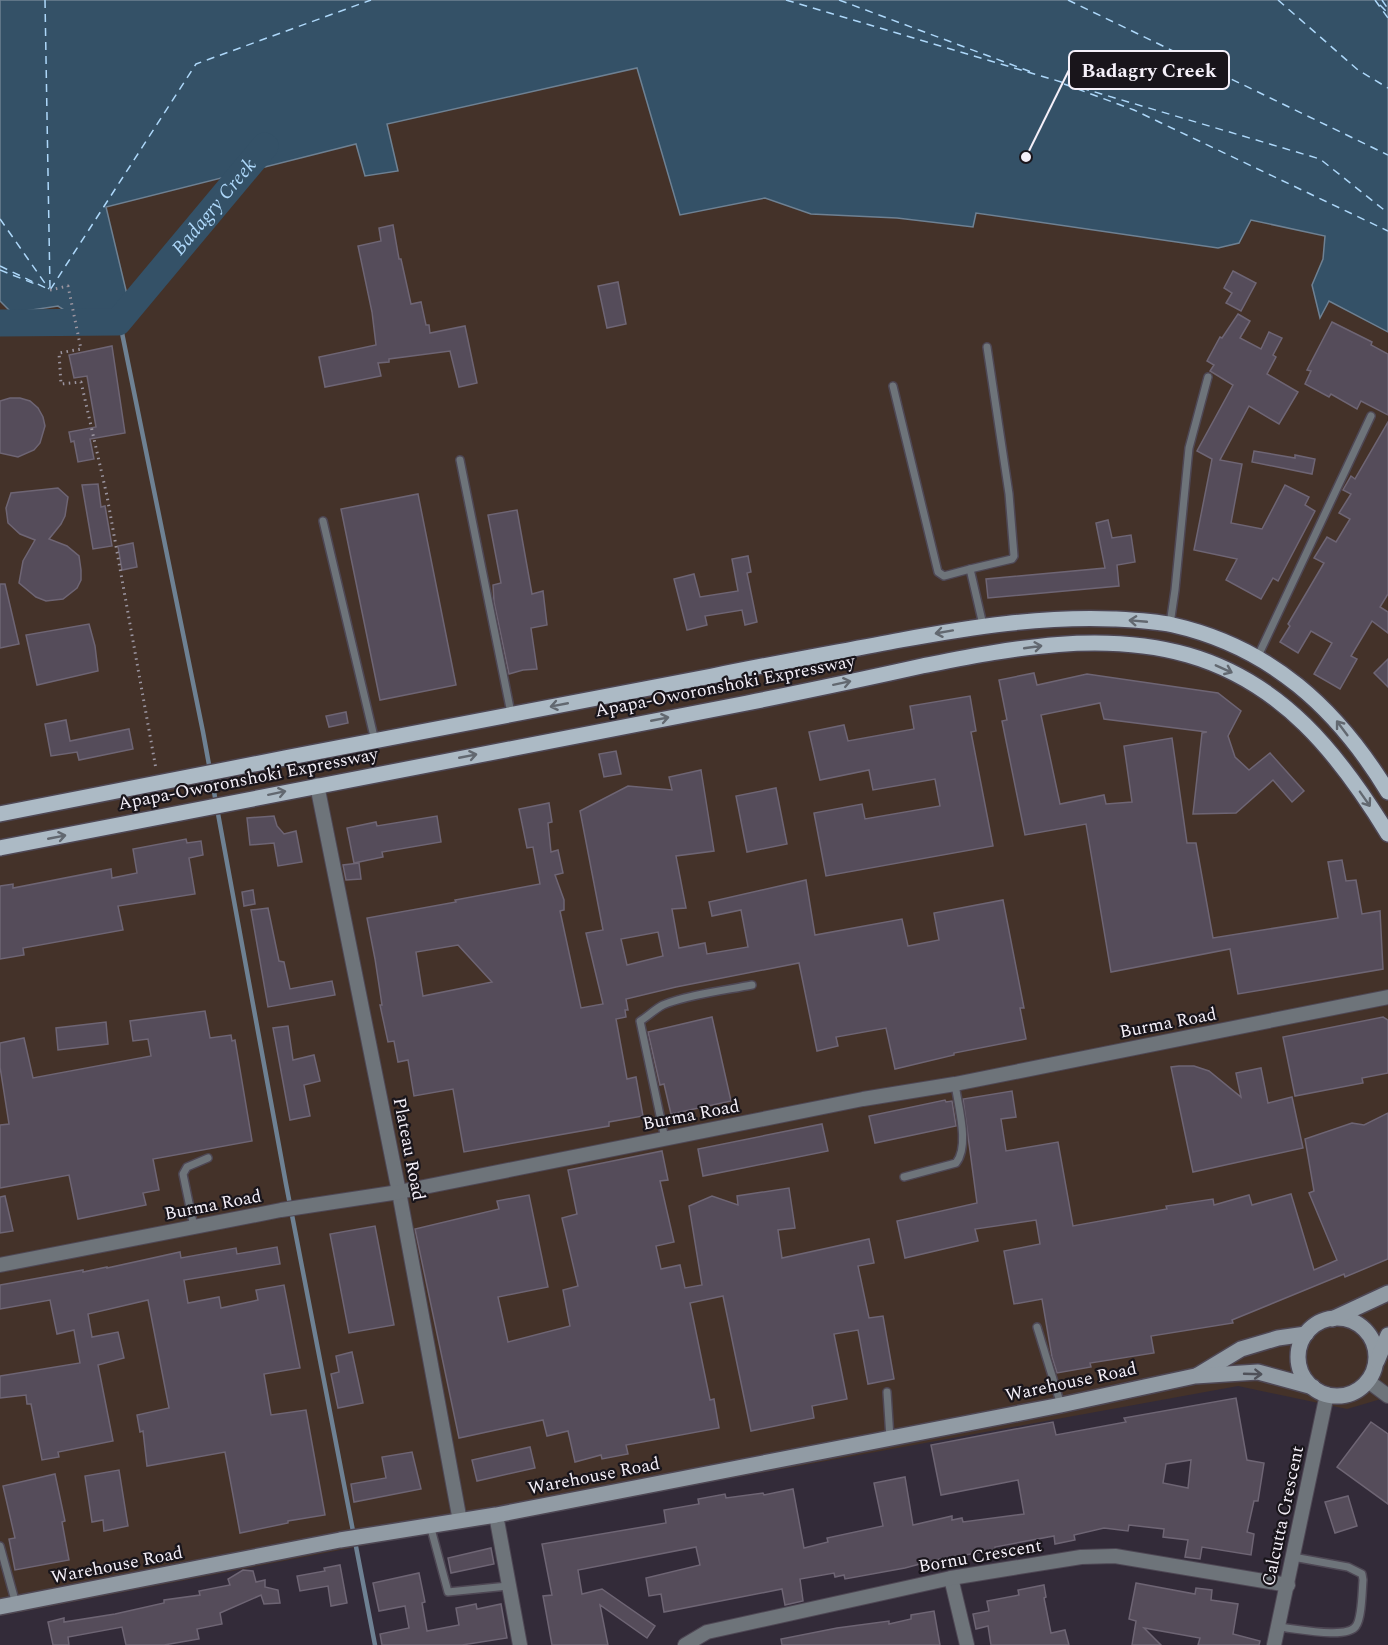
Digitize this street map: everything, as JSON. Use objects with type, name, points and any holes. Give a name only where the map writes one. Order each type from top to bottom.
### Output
[{"type":"main road","name":"Apapa-Oworonshoki Expressway","points":[[0,814],[780,662],[984,625],[1078,618],[1137,620],[1170,624],[1213,636],[1258,656],[1306,691],[1336,720],[1386,784]]},
{"type":"main road","name":"Apapa-Oworonshoki Expressway","points":[[0,848],[766,699],[991,652],[1063,642],[1138,645],[1186,655],[1225,668],[1264,691],[1295,714],[1337,758],[1388,834]]},
{"type":"main road","points":[[1388,1293],[1317,1324],[1306,1334],[1299,1347],[1299,1362],[1303,1375],[1320,1391],[1338,1396],[1349,1394],[1368,1381],[1388,1335]]},
{"type":"main road","points":[[1332,1319],[1344,1319],[1365,1330],[1376,1351],[1376,1364]]},
{"type":"main road","name":"Warehouse Road","points":[[1195,1376],[1241,1349],[1278,1338],[1306,1334]]},
{"type":"main road","name":"Warehouse Road","points":[[0,1607],[340,1540],[496,1515],[1061,1405],[1195,1376],[1258,1372],[1320,1391]]},
{"type":"street","name":"Plateau Road","points":[[316,785],[399,1192],[460,1521]]},
{"type":"street","name":"Burma Road","points":[[0,1265],[281,1210],[399,1192],[841,1103],[955,1084],[1388,997]]},
{"type":"street","points":[[1368,1381],[1388,1396]]},
{"type":"street","name":"Calcutta Crescent","points":[[1274,1645],[1288,1585],[1320,1391]]},
{"type":"street","points":[[496,1515],[520,1645]]},
{"type":"street","name":"Bornu Crescent","points":[[685,1645],[707,1632],[951,1578],[1081,1557],[1115,1556],[1288,1585]]},
{"type":"street","points":[[951,1578],[967,1645]]},
{"type":"lane","points":[[893,386],[938,572],[944,576],[1012,559],[1014,552],[1009,494],[987,347]]},
{"type":"lane","points":[[1170,624],[1189,448],[1208,377]]},
{"type":"lane","points":[[1258,656],[1371,416]]},
{"type":"lane","points":[[460,460],[511,714]]},
{"type":"lane","points":[[323,521],[375,741]]},
{"type":"lane","points":[[970,569],[984,625]]},
{"type":"lane","points":[[664,1139],[640,1021],[654,1013],[660,1006],[752,985]]},
{"type":"lane","points":[[904,1177],[956,1163],[961,1157],[963,1141],[955,1084]]},
{"type":"lane","points":[[194,1227],[183,1174],[187,1167],[208,1158]]},
{"type":"lane","points":[[1037,1327],[1061,1405]]},
{"type":"lane","points":[[887,1392],[890,1438]]},
{"type":"lane","points":[[430,1524],[448,1592],[508,1586]]},
{"type":"lane","points":[[0,1546],[16,1604]]},
{"type":"lane","points":[[1278,1627],[1340,1634],[1351,1631],[1357,1625],[1362,1574],[1348,1567],[1293,1557]]},
{"type":"path","points":[[50,290],[68,286],[81,350],[59,353],[61,384],[81,382],[107,496],[158,783]]},
{"type":"shaded area","points":[[637,68],[680,215],[765,198],[811,214],[897,218],[973,227],[976,213],[1218,248],[1239,243],[1251,220],[1325,236],[1323,259],[1312,285],[1320,316],[1328,301],[1388,332],[1388,1397],[1347,1409],[1238,1386],[387,1541],[0,1616],[0,301],[12,313],[58,306],[95,330],[129,303],[106,207],[357,144],[397,171],[387,124]]},
{"type":"water","name":"Badagry Creek","points":[[0,0],[1388,0],[1388,332],[1329,301],[1320,318],[1312,285],[1323,259],[1325,236],[1251,220],[1239,243],[1218,248],[976,213],[973,227],[897,218],[811,214],[765,198],[680,215],[637,68],[387,124],[398,171],[365,176],[356,144],[106,207],[129,303],[131,321],[121,328],[95,330],[58,306],[12,313],[0,301]]},
{"type":"building","points":[[393,225],[411,304],[421,302],[430,333],[465,326],[477,383],[459,387],[450,351],[389,359],[389,362],[378,363],[381,376],[325,387],[319,357],[376,345],[372,312],[358,246],[381,241],[379,228]]},
{"type":"building","points":[[1233,271],[1256,283],[1241,311],[1226,303],[1232,293],[1224,288]]},
{"type":"building","points":[[618,282],[626,324],[607,328],[598,286]]},
{"type":"building","points":[[1238,314],[1250,321],[1240,338],[1261,349],[1269,332],[1282,338],[1267,374],[1298,392],[1279,424],[1249,406],[1220,460],[1242,464],[1231,523],[1262,529],[1285,485],[1309,497],[1305,505],[1315,511],[1278,581],[1273,578],[1261,599],[1226,580],[1237,559],[1194,550],[1212,459],[1197,451],[1233,385],[1210,371],[1214,365],[1207,361],[1220,337],[1222,338]]},
{"type":"building","points":[[1332,322],[1372,342],[1371,345],[1388,354],[1388,415],[1361,401],[1357,409],[1331,394],[1329,397],[1305,384],[1311,371],[1307,370]]},
{"type":"building","points":[[112,346],[125,433],[90,439],[94,459],[78,462],[74,441],[71,442],[69,432],[96,427],[87,376],[74,378],[69,355]]},
{"type":"building","points":[[10,398],[30,401],[38,408],[45,426],[40,443],[34,450],[18,457],[0,453],[0,401]]},
{"type":"building","points":[[1388,422],[1388,594],[1380,607],[1388,612],[1388,633],[1372,621],[1351,656],[1357,659],[1340,689],[1314,674],[1332,643],[1311,631],[1298,653],[1280,642],[1324,563],[1314,558],[1327,537],[1336,542],[1350,519],[1339,513],[1351,494],[1343,490],[1351,476],[1355,479]]},
{"type":"building","points":[[1254,451],[1315,459],[1312,474],[1252,462]]},
{"type":"building","points":[[98,484],[101,507],[105,506],[112,546],[93,549],[82,485]]},
{"type":"building","points":[[58,488],[68,497],[65,516],[49,539],[67,546],[79,556],[81,580],[77,588],[63,599],[46,601],[36,597],[19,583],[23,561],[35,540],[20,534],[8,523],[6,508],[11,493]]},
{"type":"building","points":[[418,494],[456,685],[380,700],[341,509]]},
{"type":"building","points":[[517,510],[532,594],[543,591],[547,625],[531,628],[537,669],[509,674],[494,602],[493,585],[501,583],[488,515]]},
{"type":"building","points":[[1108,520],[1112,538],[1131,535],[1135,562],[1117,565],[1119,586],[988,598],[986,579],[1105,568],[1096,523]]},
{"type":"building","points":[[133,543],[137,567],[122,570],[118,546]]},
{"type":"building","points":[[748,556],[751,572],[747,573],[757,622],[745,625],[742,610],[705,616],[707,625],[687,630],[674,579],[694,574],[700,597],[738,591],[732,559]]},
{"type":"building","points":[[0,584],[5,584],[19,644],[0,648]]},
{"type":"building","points":[[89,624],[98,671],[37,685],[26,635]]},
{"type":"building","points":[[1388,659],[1388,687],[1374,673]]},
{"type":"building","points":[[1034,673],[1037,685],[1087,674],[1218,693],[1241,711],[1228,736],[1235,757],[1249,770],[1270,753],[1304,791],[1292,802],[1273,780],[1236,813],[1193,814],[1202,733],[1207,732],[1104,719],[1100,703],[1041,715],[1060,804],[1104,795],[1106,804],[1132,802],[1124,746],[1172,738],[1187,843],[1196,843],[1213,938],[1338,918],[1328,862],[1342,860],[1346,881],[1356,880],[1362,914],[1380,911],[1383,969],[1238,994],[1230,949],[1111,972],[1086,824],[1025,835],[1002,721],[1007,720],[999,680]]},
{"type":"building","points":[[970,696],[976,731],[971,732],[993,846],[826,876],[814,813],[862,804],[865,819],[940,806],[935,779],[873,790],[869,770],[820,780],[809,732],[844,725],[848,741],[914,729],[910,706]]},
{"type":"building","points":[[346,712],[348,723],[329,727],[326,716]]},
{"type":"building","points":[[66,720],[70,741],[129,729],[133,749],[79,760],[77,752],[51,756],[45,724]]},
{"type":"building","points":[[616,751],[621,774],[604,777],[599,754]]},
{"type":"building","points":[[701,770],[714,851],[676,856],[686,908],[672,909],[679,948],[705,943],[707,954],[748,947],[741,910],[712,916],[709,902],[806,880],[815,935],[902,919],[908,946],[939,940],[934,913],[1003,900],[1024,1008],[1020,1008],[1026,1039],[954,1053],[954,1055],[895,1069],[886,1028],[836,1037],[838,1046],[817,1051],[799,963],[676,987],[626,999],[628,1010],[625,1010],[626,1017],[616,1019],[627,1079],[636,1077],[643,1116],[609,1122],[609,1126],[464,1152],[453,1089],[414,1096],[408,1060],[398,1062],[394,1041],[388,1042],[367,918],[540,884],[533,847],[527,848],[519,809],[549,803],[552,822],[548,823],[551,852],[558,850],[563,873],[555,875],[564,900],[564,910],[560,911],[581,1008],[603,1004],[586,933],[603,930],[580,811],[628,786],[672,790],[669,777]],"holes":[[[658,932],[663,956],[627,965],[621,939]],[[458,945],[492,982],[423,996],[416,952]]]},
{"type":"building","points":[[776,788],[787,844],[747,852],[736,796]]},
{"type":"building","points":[[274,816],[277,826],[284,834],[296,831],[302,862],[278,866],[274,843],[250,845],[247,818]]},
{"type":"building","points":[[437,816],[441,842],[382,852],[383,857],[354,863],[347,828],[376,822],[377,826]]},
{"type":"building","points":[[186,839],[187,843],[201,841],[203,855],[189,858],[195,894],[118,906],[123,930],[23,948],[24,955],[0,959],[0,886],[13,884],[13,888],[111,869],[112,878],[137,873],[133,849]]},
{"type":"building","points":[[359,863],[361,879],[346,880],[343,865]]},
{"type":"building","points":[[253,890],[255,904],[244,906],[242,892]]},
{"type":"building","points":[[268,908],[279,961],[284,962],[290,989],[332,981],[335,995],[268,1007],[251,910]]},
{"type":"building","points":[[205,1011],[210,1038],[231,1035],[232,1041],[235,1040],[252,1141],[153,1159],[159,1190],[143,1193],[146,1205],[78,1219],[69,1175],[0,1188],[0,1125],[9,1124],[0,1067],[0,1043],[24,1038],[33,1078],[151,1056],[148,1039],[133,1041],[130,1021]]},
{"type":"building","points":[[712,1017],[731,1101],[671,1114],[664,1084],[660,1085],[648,1032]]},
{"type":"building","points":[[1383,1017],[1388,1020],[1388,1073],[1362,1078],[1363,1083],[1295,1096],[1283,1037]]},
{"type":"building","points":[[106,1022],[108,1044],[58,1050],[56,1028]]},
{"type":"building","points":[[288,1026],[293,1060],[314,1055],[320,1081],[304,1085],[310,1116],[290,1120],[273,1028]]},
{"type":"building","points":[[1194,1066],[1209,1071],[1241,1097],[1236,1073],[1261,1068],[1268,1103],[1292,1097],[1303,1148],[1193,1172],[1171,1067]]},
{"type":"building","points":[[1012,1091],[1016,1117],[1001,1119],[1006,1151],[1058,1142],[1073,1226],[1167,1209],[1166,1206],[1213,1199],[1214,1205],[1249,1195],[1252,1205],[1291,1194],[1314,1270],[1337,1260],[1309,1193],[1314,1191],[1305,1139],[1352,1123],[1364,1125],[1388,1113],[1388,1259],[1345,1277],[1344,1274],[1232,1320],[1233,1323],[1151,1336],[1154,1353],[1090,1363],[1091,1367],[1057,1373],[1042,1299],[1014,1304],[1004,1251],[1040,1244],[1036,1220],[975,1229],[978,1241],[905,1258],[897,1221],[977,1203],[963,1099]]},
{"type":"building","points":[[945,1100],[946,1102],[952,1101],[956,1126],[875,1143],[869,1116]]},
{"type":"building","points":[[822,1124],[828,1151],[703,1176],[698,1149]]},
{"type":"building","points":[[662,1151],[668,1180],[660,1181],[674,1242],[656,1246],[661,1269],[680,1265],[685,1288],[702,1285],[689,1206],[712,1196],[738,1205],[737,1196],[789,1188],[795,1228],[778,1230],[782,1258],[869,1239],[874,1263],[858,1266],[869,1318],[883,1316],[894,1379],[868,1384],[858,1330],[834,1334],[847,1399],[812,1406],[814,1418],[751,1431],[723,1296],[690,1303],[710,1400],[714,1399],[719,1428],[626,1445],[628,1454],[602,1459],[601,1455],[575,1462],[568,1431],[547,1436],[543,1420],[459,1438],[415,1229],[499,1209],[497,1201],[529,1195],[548,1287],[498,1297],[508,1342],[570,1326],[563,1290],[578,1286],[562,1218],[577,1214],[568,1170]]},
{"type":"building","points":[[5,1196],[13,1231],[0,1233],[0,1197]]},
{"type":"building","points":[[375,1226],[394,1325],[349,1333],[330,1234]]},
{"type":"building","points":[[277,1247],[280,1264],[184,1280],[188,1303],[219,1297],[221,1308],[258,1300],[256,1290],[284,1285],[300,1368],[264,1374],[271,1415],[306,1410],[325,1515],[240,1533],[225,1452],[147,1466],[143,1431],[140,1432],[137,1415],[169,1408],[148,1300],[88,1314],[92,1337],[118,1332],[124,1358],[98,1365],[113,1441],[58,1452],[59,1457],[42,1460],[31,1404],[27,1404],[26,1395],[0,1398],[0,1376],[80,1363],[74,1330],[57,1334],[50,1300],[0,1309],[0,1285],[107,1268],[180,1252],[181,1258],[236,1248],[237,1254]]},
{"type":"building","points":[[352,1352],[363,1403],[338,1408],[331,1374],[339,1372],[336,1356]]},
{"type":"building","points":[[1236,1398],[1247,1460],[1264,1463],[1258,1501],[1254,1501],[1247,1532],[1254,1534],[1251,1555],[1202,1547],[1200,1559],[1185,1557],[1188,1540],[1163,1537],[1164,1529],[1129,1525],[1128,1531],[1104,1528],[1074,1535],[1075,1540],[1055,1544],[1054,1536],[995,1547],[995,1550],[845,1579],[844,1575],[835,1577],[834,1573],[800,1579],[803,1601],[785,1605],[782,1589],[664,1612],[661,1594],[649,1596],[646,1578],[700,1565],[696,1547],[578,1570],[582,1594],[602,1589],[655,1626],[647,1638],[600,1605],[608,1645],[552,1645],[543,1596],[552,1595],[542,1544],[666,1523],[664,1510],[699,1504],[698,1499],[725,1494],[726,1498],[763,1493],[764,1495],[793,1489],[804,1548],[828,1542],[827,1538],[883,1526],[874,1483],[905,1477],[913,1525],[952,1516],[952,1520],[962,1518],[963,1522],[1024,1514],[1018,1480],[941,1495],[931,1445],[1053,1422],[1056,1435],[1126,1422],[1124,1418]],"holes":[[[1191,1460],[1188,1488],[1163,1483],[1166,1464]]]},
{"type":"building","points":[[1371,1422],[1388,1434],[1388,1504],[1337,1467]]},
{"type":"building","points":[[530,1447],[535,1468],[477,1481],[472,1460]]},
{"type":"building","points":[[412,1452],[421,1489],[354,1502],[351,1484],[386,1478],[382,1457]]},
{"type":"building","points":[[119,1470],[128,1526],[104,1531],[103,1520],[92,1522],[85,1476]]},
{"type":"building","points":[[55,1474],[65,1521],[62,1522],[69,1560],[15,1570],[9,1539],[15,1538],[3,1486]]},
{"type":"building","points":[[1348,1496],[1357,1526],[1335,1533],[1325,1502]]},
{"type":"building","points":[[491,1548],[494,1564],[451,1573],[448,1558]]},
{"type":"building","points":[[340,1565],[347,1603],[331,1606],[328,1586],[300,1591],[297,1576],[325,1571],[324,1568]]},
{"type":"building","points":[[243,1570],[253,1571],[256,1582],[265,1580],[265,1587],[278,1590],[280,1603],[264,1604],[261,1595],[220,1613],[222,1624],[197,1629],[199,1639],[164,1645],[126,1645],[122,1627],[68,1637],[69,1645],[53,1645],[48,1622],[64,1618],[64,1622],[115,1614],[164,1603],[164,1600],[200,1595],[199,1591],[230,1585],[228,1579]]},
{"type":"building","points":[[419,1573],[425,1602],[422,1603],[427,1631],[459,1625],[456,1608],[476,1604],[477,1609],[501,1604],[507,1638],[462,1645],[382,1645],[380,1634],[409,1628],[405,1606],[379,1611],[373,1583]]},
{"type":"building","points":[[1136,1583],[1195,1594],[1196,1588],[1212,1590],[1211,1600],[1238,1604],[1233,1634],[1260,1641],[1259,1645],[1198,1645],[1200,1638],[1144,1628],[1161,1645],[1132,1645],[1136,1621],[1129,1619]]},
{"type":"building","points":[[1044,1585],[1046,1597],[1044,1598],[1051,1633],[1065,1630],[1069,1645],[991,1645],[988,1626],[976,1629],[973,1614],[989,1611],[987,1601],[1019,1595],[1018,1590]]},
{"type":"building","points":[[934,1611],[940,1645],[782,1645],[781,1639],[837,1628],[889,1621],[889,1624],[911,1619],[911,1615]]},
{"type":"waterway","name":"Badagry Creek","points":[[0,323],[118,322],[265,146]]},
{"type":"waterway","points":[[118,323],[121,328],[203,732],[286,1184],[375,1645]]},
{"type":"ferry route","points":[[45,0],[50,289]]},
{"type":"ferry route","points":[[0,266],[50,290],[196,64],[371,0]]},
{"type":"ferry route","points":[[786,0],[1320,159],[1388,213]]},
{"type":"ferry route","points":[[839,0],[1034,73]]},
{"type":"ferry route","points":[[1068,0],[1388,155]]},
{"type":"ferry route","points":[[1278,0],[1358,70],[1388,88]]},
{"type":"ferry route","points":[[1375,0],[1388,18]]},
{"type":"ferry route","points":[[1382,0],[1388,9]]},
{"type":"ferry route","points":[[1380,5],[1388,13]]},
{"type":"ferry route","points":[[1064,84],[1134,110],[1388,231]]},
{"type":"ferry route","points":[[0,219],[49,289]]},
{"type":"ferry route","points":[[0,270],[35,284]]},
{"type":"place","name":"Badagry Creek","points":[[1026,157]]}]
